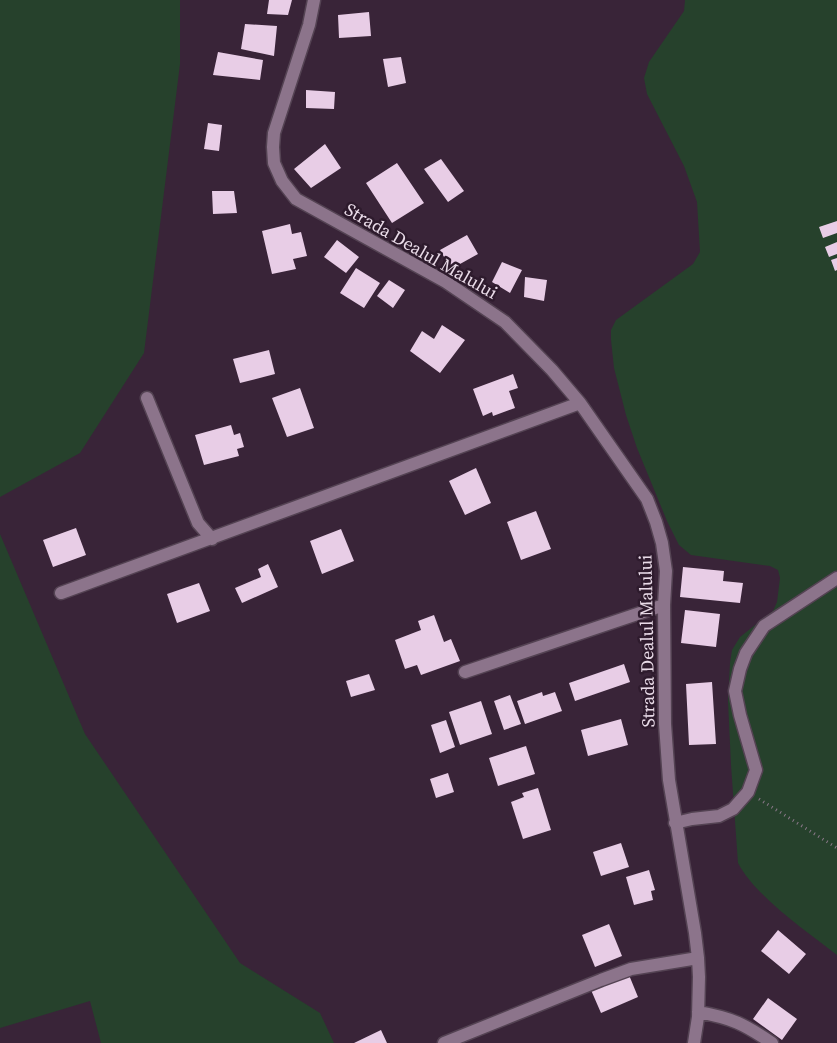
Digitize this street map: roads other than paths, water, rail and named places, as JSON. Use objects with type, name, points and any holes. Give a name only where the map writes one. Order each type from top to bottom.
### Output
[{"type":"street","name":"Strada Dealul Malului","points":[[314,0],[309,25],[274,133],[274,163],[282,181],[296,199],[446,282],[505,322],[552,370],[580,403],[647,499],[656,522],[662,543],[666,571],[664,605],[665,724],[669,780],[698,958],[698,1012],[694,1043]]},
{"type":"street","points":[[147,398],[198,523],[212,539]]},
{"type":"street","points":[[62,593],[580,403]]},
{"type":"street","points":[[676,823],[719,816],[733,809],[748,792],[756,770],[735,691],[746,653],[764,626],[837,578]]},
{"type":"street","points":[[465,672],[664,605]]},
{"type":"street","points":[[444,1043],[631,969],[698,958]]},
{"type":"street","points":[[698,1012],[727,1018],[747,1026],[772,1043]]}]
